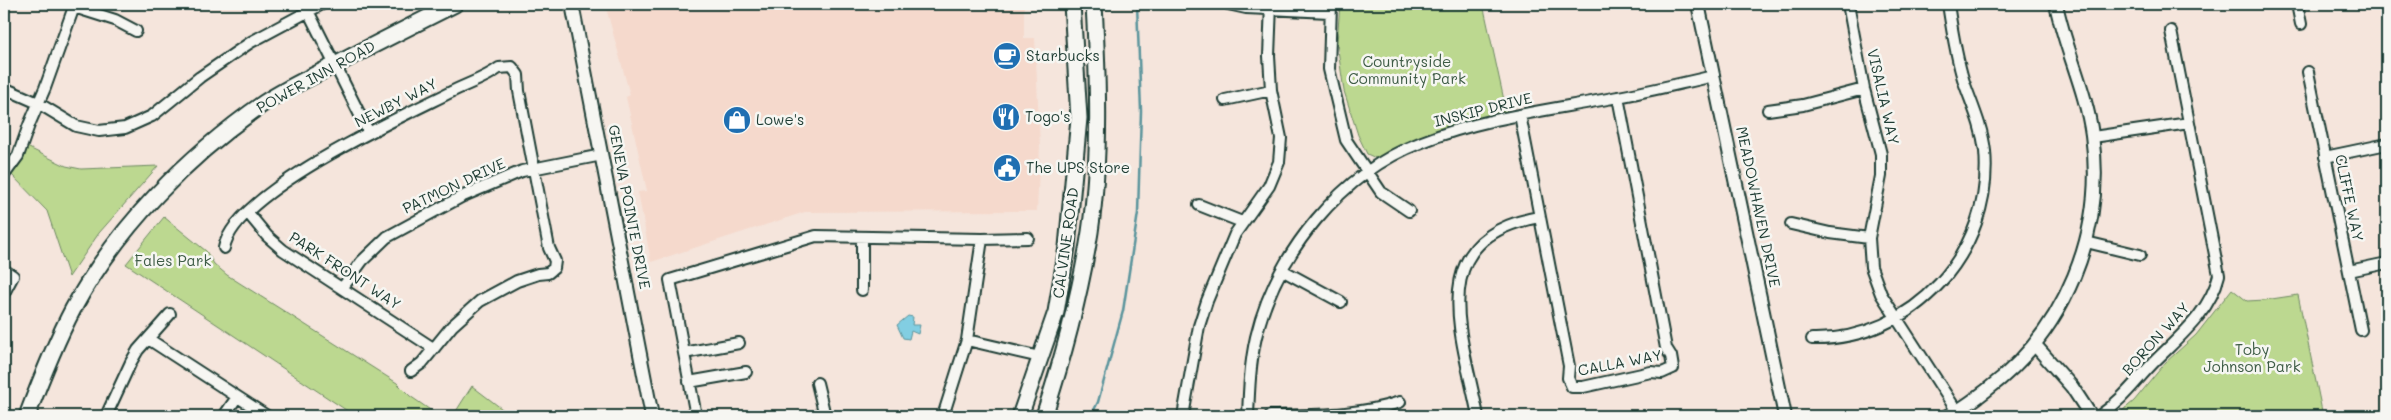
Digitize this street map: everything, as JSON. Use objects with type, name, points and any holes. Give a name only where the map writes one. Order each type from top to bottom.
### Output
[{"type":"main road","name":"POWER INN ROAD","points":[[28,416],[45,367],[73,309],[90,280],[136,219],[179,172],[265,102],[455,4]]},
{"type":"main road","name":"CALVINE ROAD","points":[[1020,416],[1056,312],[1072,205],[1079,118],[1072,4]]},
{"type":"main road","name":"CALVINE ROAD","points":[[1044,416],[1074,316],[1090,231],[1097,105],[1094,4]]},
{"type":"street","points":[[4,88],[38,103],[76,126],[99,131],[125,128],[152,116],[200,77],[251,42],[322,4]]},
{"type":"street","name":"GENEVA POINTE DRIVE","points":[[572,4],[652,416]]},
{"type":"street","points":[[1228,4],[1330,8],[1329,68],[1346,140],[1381,192],[1409,211]]},
{"type":"street","name":"MEADOWHAVEN DRIVE","points":[[1698,4],[1785,416]]},
{"type":"street","name":"VISALIA WAY","points":[[1848,4],[1864,89],[1879,143],[1882,165],[1869,238],[1869,258],[1873,276],[1896,319],[1955,415]]},
{"type":"street","points":[[1812,339],[1832,340],[1853,336],[1896,319],[1929,295],[1957,263],[1972,234],[1984,193],[1985,163],[1983,138],[1960,66],[1948,4]]},
{"type":"street","points":[[1955,415],[2006,376],[2036,345],[2062,302],[2086,242],[2094,195],[2092,137],[2086,101],[2067,48],[2056,4]]},
{"type":"street","points":[[2297,4],[2301,24]]},
{"type":"street","points":[[4,174],[18,156],[74,6],[116,20],[136,32]]},
{"type":"street","points":[[1182,416],[1202,318],[1242,222],[1269,186],[1279,162],[1281,138],[1271,90],[1268,56],[1271,6]]},
{"type":"street","points":[[308,11],[369,133]]},
{"type":"street","name":"BORON WAY","points":[[2099,416],[2125,396],[2155,360],[2189,329],[2202,312],[2219,278],[2171,31]]},
{"type":"street","name":"NEWBY WAY","points":[[224,248],[228,234],[248,213],[312,164],[369,133],[499,68],[509,66],[515,69],[518,75],[519,90],[534,169]]},
{"type":"street","name":"CLIFFE WAY","points":[[2308,72],[2361,330]]},
{"type":"street","name":"INSKIP DRIVE","points":[[1248,416],[1249,386],[1256,336],[1269,299],[1282,270],[1317,218],[1350,186],[1420,142],[1466,127],[1714,76]]},
{"type":"street","points":[[1768,110],[1803,105],[1864,89]]},
{"type":"street","points":[[1225,100],[1271,90]]},
{"type":"street","name":"CALLA WAY","points":[[1520,115],[1569,366],[1568,378],[1572,387],[1583,387],[1651,372],[1662,373],[1673,368],[1671,356],[1666,348],[1618,97]]},
{"type":"street","points":[[2092,137],[2189,123]]},
{"type":"street","points":[[2325,156],[2387,144]]},
{"type":"street","name":"PATMON DRIVE","points":[[343,287],[370,252],[396,231],[461,197],[507,177],[534,169],[602,155]]},
{"type":"street","points":[[411,371],[422,363],[461,317],[480,301],[516,281],[553,270],[555,261],[549,248],[534,169]]},
{"type":"street","points":[[1199,205],[1242,222]]},
{"type":"street","name":"PARK FRONT WAY","points":[[248,213],[267,236],[283,250],[343,287],[433,348]]},
{"type":"street","points":[[1478,416],[1457,308],[1460,277],[1474,250],[1493,232],[1511,223],[1539,217]]},
{"type":"street","points":[[1791,224],[1830,233],[1869,238]]},
{"type":"street","points":[[696,416],[670,280],[816,236],[1028,238]]},
{"type":"street","points":[[862,237],[862,290]]},
{"type":"street","points":[[943,416],[967,340],[982,239]]},
{"type":"street","points":[[2086,242],[2140,255]]},
{"type":"street","points":[[2348,271],[2387,263]]},
{"type":"street","points":[[4,270],[13,276],[4,294]]},
{"type":"street","points":[[1282,270],[1341,302]]},
{"type":"street","points":[[106,416],[138,350],[150,340],[170,314]]},
{"type":"street","points":[[150,340],[267,416]]},
{"type":"street","points":[[967,340],[1040,357]]},
{"type":"street","points":[[684,353],[739,343]]},
{"type":"street","points":[[2036,345],[2072,387],[2091,416]]},
{"type":"street","points":[[690,382],[746,372]]},
{"type":"street","points":[[817,383],[825,416]]},
{"type":"street","points":[[224,416],[237,397]]},
{"type":"street","points":[[1270,416],[1336,414],[1381,408],[1400,402]]},
{"type":"shaded area","points":[[605,4],[1024,4],[1024,38],[1035,38],[1040,146],[1037,211],[805,212],[651,262],[638,192],[647,191],[626,97],[630,95]]},
{"type":"green space","name":"Countryside Community Park","points":[[1340,4],[1483,4],[1507,114],[1440,129],[1408,142],[1378,159],[1367,154],[1358,135],[1344,91],[1337,43]]},
{"type":"green space","points":[[27,147],[66,166],[81,169],[158,166],[99,233],[69,277],[47,211],[9,172]]},
{"type":"green space","name":"Fales Park","points":[[164,217],[206,251],[214,264],[227,275],[397,383],[410,396],[439,416],[355,416],[126,264]]},
{"type":"green space","name":"Toby Johnson Park","points":[[2232,289],[2247,301],[2298,295],[2323,416],[2116,416],[2134,401],[2166,362],[2196,335]]},
{"type":"green space","points":[[472,386],[510,415],[511,416],[453,416]]},
{"type":"water","points":[[908,316],[913,317],[912,325],[920,325],[918,334],[911,331],[909,339],[903,338],[897,325]]},
{"type":"waterway","points":[[1091,416],[1098,402],[1123,311],[1138,213],[1141,111],[1137,4]]},
{"type":"place","name":"Starbucks","points":[[1007,56]]},
{"type":"place","name":"Togo's","points":[[1006,117]]},
{"type":"place","name":"Lowe's","points":[[737,120]]},
{"type":"place","name":"The UPS Store","points":[[1007,168]]}]
